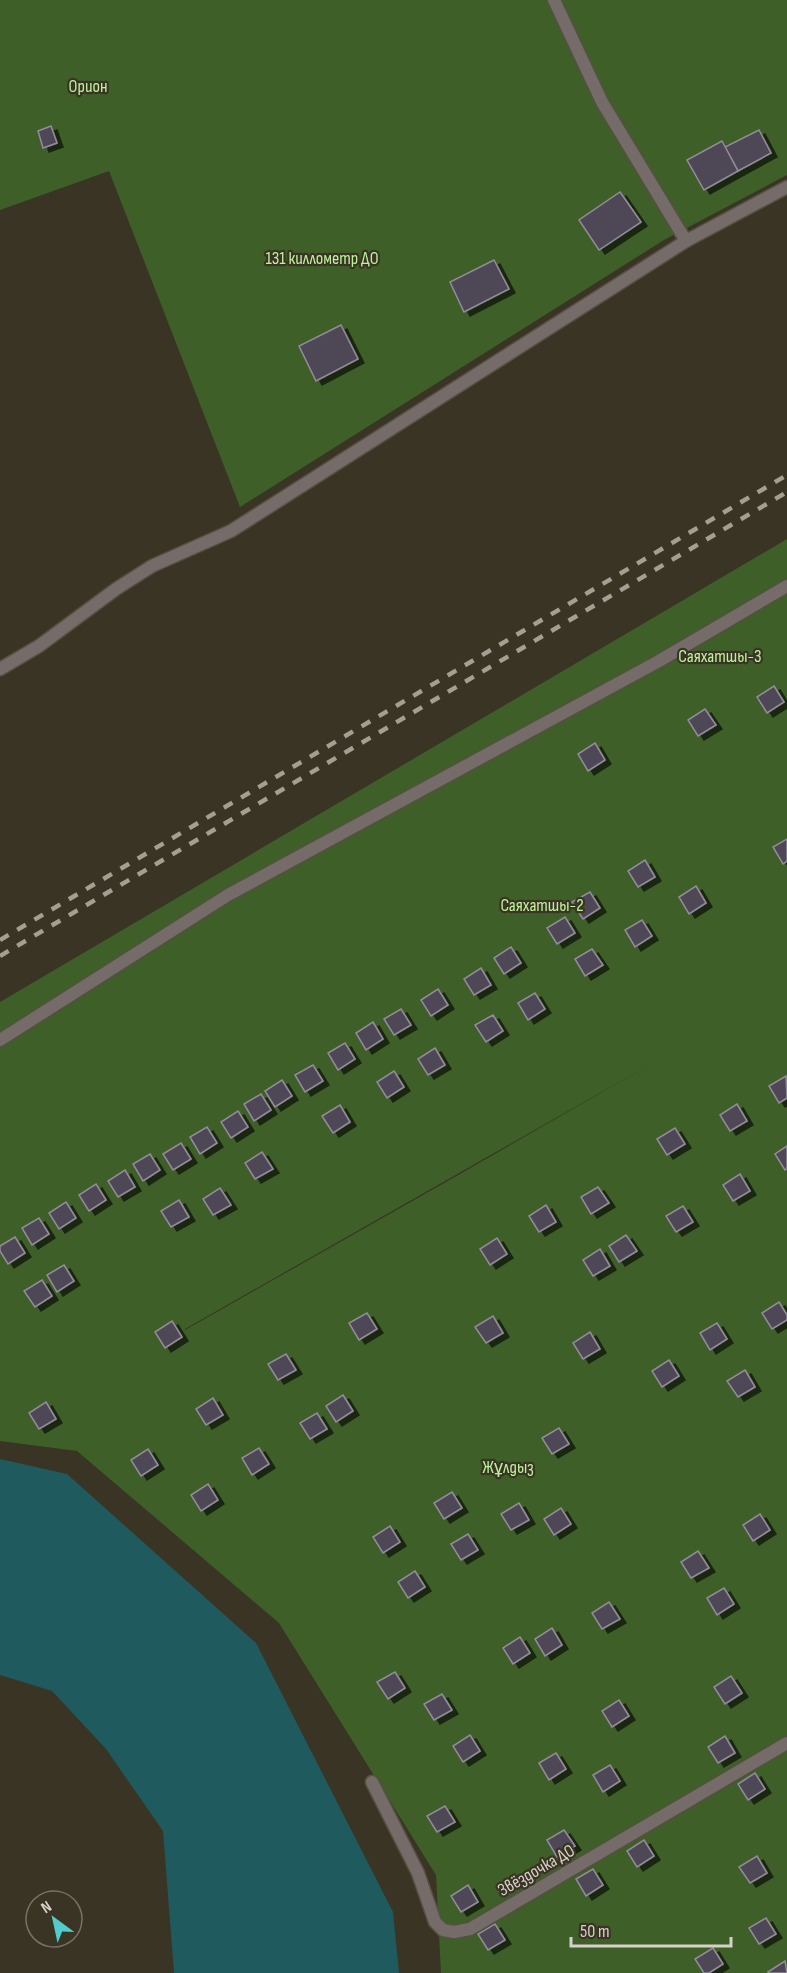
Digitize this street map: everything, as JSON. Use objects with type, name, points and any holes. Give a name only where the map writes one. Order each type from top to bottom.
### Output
[{"type":"street","points":[[554,0],[602,102],[686,241]]},
{"type":"street","points":[[0,669],[39,646],[116,589],[152,566],[231,531],[686,241],[787,187]]},
{"type":"street","points":[[0,1040],[228,895],[659,661],[787,586]]},
{"type":"street","name":"Звёздочка ДО","points":[[372,1782],[418,1873],[435,1922],[443,1930],[454,1932],[470,1929],[787,1743]]},
{"type":"green space","name":"131 киллометр ДО","points":[[0,0],[787,0],[787,175],[664,240],[240,507],[109,171],[0,210]]},
{"type":"green space","points":[[787,539],[787,1973],[441,1973],[436,1875],[279,1623],[77,1451],[0,1441],[0,1002]],"holes":[[[656,1061],[460,1174],[185,1330]]]},
{"type":"water","points":[[0,1459],[67,1474],[256,1643],[393,1912],[399,1973],[174,1973],[163,1831],[106,1749],[52,1691],[0,1675]]},
{"type":"building","points":[[51,126],[57,143],[43,148],[38,131]]},
{"type":"building","points":[[759,130],[771,153],[738,171],[725,147]]},
{"type":"building","points":[[722,141],[738,171],[704,190],[687,160]]},
{"type":"building","points":[[620,192],[641,222],[599,250],[579,220]]},
{"type":"building","points":[[494,260],[509,289],[464,312],[450,282]]},
{"type":"building","points":[[341,325],[358,359],[316,381],[299,346]]},
{"type":"building","points":[[774,686],[784,702],[767,713],[757,697]]},
{"type":"building","points":[[705,709],[716,725],[698,736],[688,720]]},
{"type":"building","points":[[595,743],[605,760],[588,771],[578,754]]},
{"type":"building","points":[[787,839],[787,861],[783,864],[773,847]]},
{"type":"building","points":[[645,860],[655,877],[638,887],[628,871]]},
{"type":"building","points":[[696,886],[706,903],[689,914],[679,897]]},
{"type":"building","points":[[590,892],[600,908],[583,919],[572,902]]},
{"type":"building","points":[[565,917],[575,933],[557,944],[547,928]]},
{"type":"building","points":[[642,920],[652,936],[635,947],[625,930]]},
{"type":"building","points":[[511,947],[521,963],[504,974],[494,958]]},
{"type":"building","points":[[592,949],[603,965],[585,976],[575,959]]},
{"type":"building","points":[[481,968],[491,985],[474,995],[464,979]]},
{"type":"building","points":[[438,989],[448,1005],[431,1016],[421,1000]]},
{"type":"building","points":[[535,993],[545,1009],[528,1020],[518,1003]]},
{"type":"building","points":[[401,1009],[411,1025],[394,1035],[384,1019]]},
{"type":"building","points":[[493,1015],[503,1031],[486,1042],[475,1025]]},
{"type":"building","points":[[373,1022],[383,1039],[366,1050],[356,1033]]},
{"type":"building","points":[[345,1043],[355,1059],[338,1070],[328,1053]]},
{"type":"building","points":[[435,1048],[445,1065],[428,1075],[418,1059]]},
{"type":"building","points":[[313,1065],[323,1081],[305,1092],[295,1075]]},
{"type":"building","points":[[394,1071],[404,1087],[387,1098],[377,1082]]},
{"type":"building","points":[[786,1076],[787,1098],[779,1103],[769,1086]]},
{"type":"building","points":[[282,1080],[292,1096],[275,1107],[265,1091]]},
{"type":"building","points":[[261,1094],[271,1110],[254,1121],[244,1104]]},
{"type":"building","points":[[737,1104],[747,1121],[730,1131],[720,1115]]},
{"type":"building","points":[[340,1105],[350,1122],[333,1133],[322,1116]]},
{"type":"building","points":[[238,1111],[248,1127],[231,1138],[221,1122]]},
{"type":"building","points":[[207,1127],[217,1143],[200,1154],[190,1137]]},
{"type":"building","points":[[675,1128],[685,1144],[667,1155],[657,1139]]},
{"type":"building","points":[[181,1143],[191,1159],[173,1170],[163,1154]]},
{"type":"building","points":[[787,1146],[787,1169],[785,1170],[775,1154]]},
{"type":"building","points":[[262,1152],[273,1169],[255,1179],[245,1163]]},
{"type":"building","points":[[150,1154],[160,1170],[143,1181],[133,1164]]},
{"type":"building","points":[[125,1170],[135,1187],[118,1197],[108,1181]]},
{"type":"building","points":[[740,1174],[750,1191],[733,1201],[723,1185]]},
{"type":"building","points":[[96,1184],[106,1200],[89,1211],[79,1195]]},
{"type":"building","points":[[598,1187],[609,1203],[591,1214],[581,1197]]},
{"type":"building","points":[[220,1188],[231,1205],[213,1215],[203,1199]]},
{"type":"building","points":[[179,1200],[189,1217],[171,1227],[161,1211]]},
{"type":"building","points":[[66,1202],[76,1218],[59,1229],[49,1213]]},
{"type":"building","points":[[546,1205],[556,1222],[539,1232],[529,1216]]},
{"type":"building","points":[[683,1206],[693,1222],[676,1232],[666,1216]]},
{"type":"building","points":[[39,1218],[49,1234],[32,1245],[22,1228]]},
{"type":"building","points":[[626,1235],[637,1251],[619,1262],[609,1246]]},
{"type":"building","points":[[15,1237],[25,1253],[8,1264],[0,1251],[0,1246]]},
{"type":"building","points":[[497,1238],[507,1254],[490,1265],[480,1249]]},
{"type":"building","points":[[600,1249],[610,1266],[593,1276],[583,1260]]},
{"type":"building","points":[[64,1265],[74,1281],[57,1292],[47,1275]]},
{"type":"building","points":[[42,1280],[52,1296],[35,1307],[24,1291]]},
{"type":"building","points":[[779,1302],[787,1315],[787,1320],[772,1329],[762,1313]]},
{"type":"building","points":[[367,1313],[377,1329],[359,1340],[349,1323]]},
{"type":"building","points":[[493,1316],[503,1333],[486,1343],[475,1327]]},
{"type":"building","points":[[172,1321],[182,1337],[165,1348],[155,1332]]},
{"type":"building","points":[[717,1323],[727,1339],[710,1350],[700,1333]]},
{"type":"building","points":[[590,1332],[600,1349],[583,1359],[573,1343]]},
{"type":"building","points":[[286,1354],[296,1370],[278,1380],[268,1364]]},
{"type":"building","points":[[669,1360],[679,1376],[662,1387],[652,1371]]},
{"type":"building","points":[[745,1370],[755,1387],[738,1397],[727,1381]]},
{"type":"building","points":[[343,1395],[353,1411],[336,1422],[326,1406]]},
{"type":"building","points":[[213,1398],[223,1415],[206,1425],[196,1409]]},
{"type":"building","points":[[46,1402],[56,1419],[39,1429],[29,1413]]},
{"type":"building","points":[[317,1413],[327,1429],[310,1439],[300,1423]]},
{"type":"building","points":[[559,1428],[569,1444],[552,1454],[542,1438]]},
{"type":"building","points":[[259,1448],[269,1464],[252,1475],[242,1458]]},
{"type":"building","points":[[148,1449],[158,1465],[141,1476],[131,1460]]},
{"type":"building","points":[[208,1484],[218,1500],[201,1511],[191,1495]]},
{"type":"building","points":[[452,1492],[462,1508],[444,1519],[434,1503]]},
{"type":"building","points":[[519,1503],[529,1520],[511,1530],[501,1514]]},
{"type":"building","points":[[561,1508],[571,1524],[554,1535],[544,1519]]},
{"type":"building","points":[[760,1514],[770,1530],[753,1541],[743,1525]]},
{"type":"building","points":[[390,1526],[400,1542],[383,1553],[373,1537]]},
{"type":"building","points":[[468,1534],[478,1550],[461,1560],[451,1544]]},
{"type":"building","points":[[698,1551],[709,1568],[691,1578],[681,1562]]},
{"type":"building","points":[[415,1571],[425,1587],[408,1598],[398,1582]]},
{"type":"building","points":[[724,1588],[734,1604],[717,1615],[707,1598]]},
{"type":"building","points":[[609,1602],[620,1619],[602,1629],[592,1613]]},
{"type":"building","points":[[552,1628],[562,1645],[545,1656],[535,1639]]},
{"type":"building","points":[[520,1637],[530,1653],[513,1664],[503,1648]]},
{"type":"building","points":[[395,1672],[405,1688],[388,1699],[377,1682]]},
{"type":"building","points":[[731,1676],[742,1693],[725,1704],[714,1687]]},
{"type":"building","points":[[442,1694],[452,1710],[434,1720],[424,1704]]},
{"type":"building","points":[[619,1700],[629,1716],[612,1727],[602,1711]]},
{"type":"building","points":[[470,1735],[480,1751],[463,1762],[453,1746]]},
{"type":"building","points":[[725,1736],[735,1753],[718,1763],[708,1747]]},
{"type":"building","points":[[556,1753],[566,1769],[549,1780],[539,1763]]},
{"type":"building","points":[[610,1765],[620,1781],[603,1792],[593,1775]]},
{"type":"building","points":[[755,1773],[765,1789],[748,1800],[738,1784]]},
{"type":"building","points":[[445,1806],[455,1822],[437,1832],[427,1816]]},
{"type":"building","points":[[564,1830],[575,1846],[557,1857],[547,1840]]},
{"type":"building","points":[[644,1840],[654,1856],[637,1867],[627,1851]]},
{"type":"building","points":[[757,1856],[767,1873],[750,1883],[739,1867]]},
{"type":"building","points":[[593,1869],[603,1885],[586,1896],[576,1879]]},
{"type":"building","points":[[468,1885],[478,1902],[461,1912],[451,1896]]},
{"type":"building","points":[[766,1918],[776,1934],[759,1944],[749,1928]]},
{"type":"building","points":[[495,1924],[505,1940],[488,1950],[478,1934]]},
{"type":"building","points":[[713,1948],[723,1964],[709,1973],[704,1973],[695,1959]]},
{"type":"building","points":[[785,1961],[787,1973],[768,1972]]},
{"type":"railway","points":[[0,940],[787,475]]},
{"type":"railway","points":[[0,956],[787,492]]},
{"type":"park label","name":"Орион","points":[[88,86]]},
{"type":"park label","name":"Саяхатшы-3","points":[[720,656]]},
{"type":"park label","name":"Саяхатшы-2","points":[[542,905]]},
{"type":"park label","name":"Жұлдыз","points":[[508,1467]]}]
